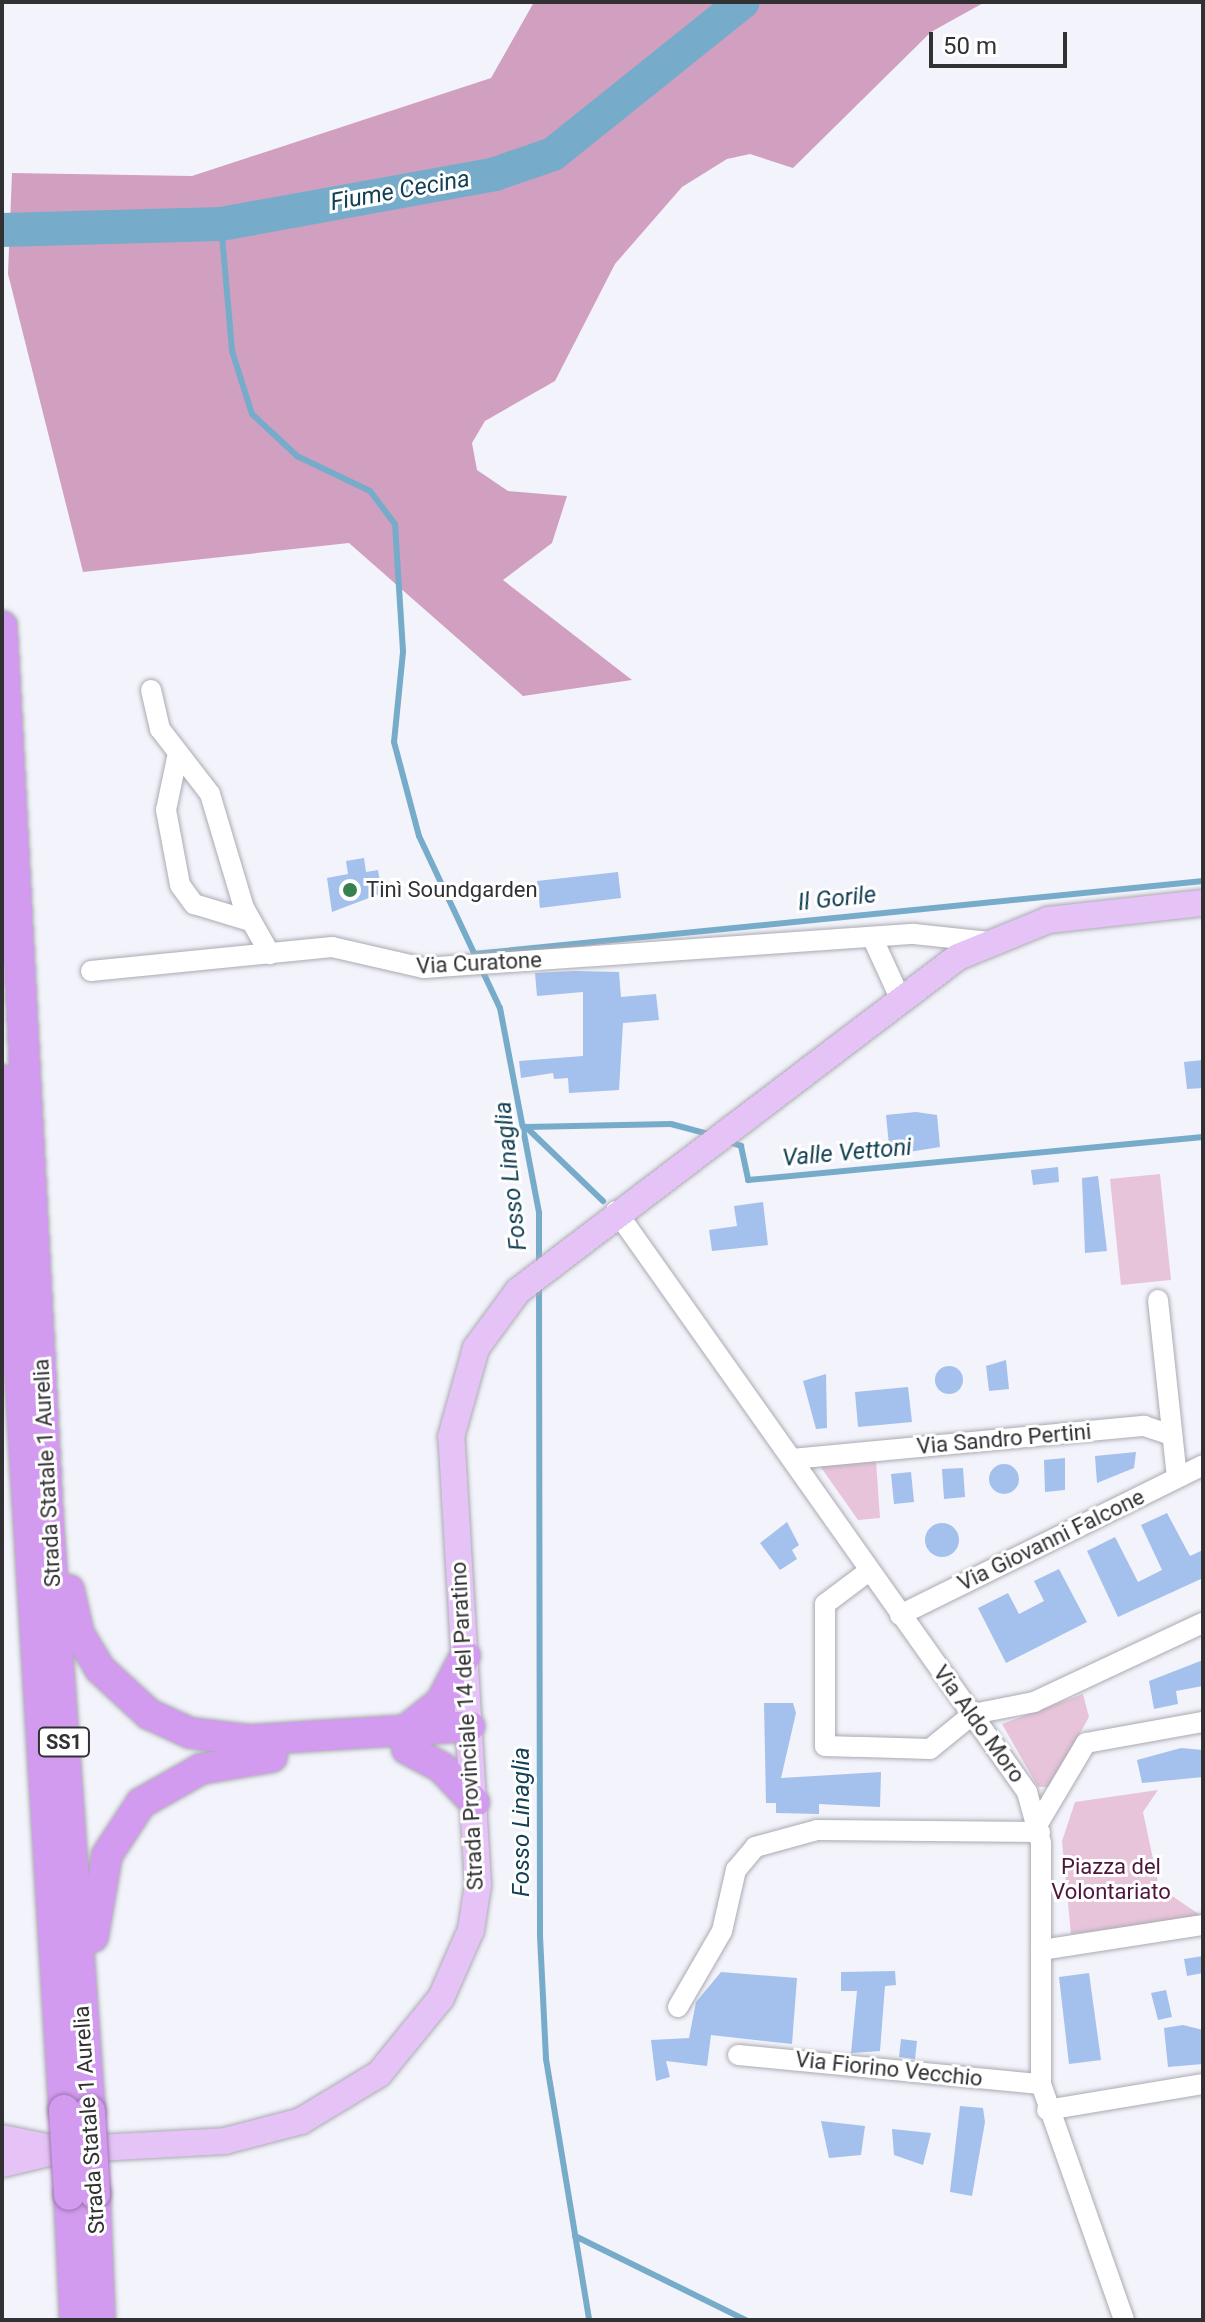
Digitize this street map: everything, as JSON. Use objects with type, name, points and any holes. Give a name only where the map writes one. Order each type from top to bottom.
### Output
[{"type":"highway","name":"Strada Statale 1 Aurelia","points":[[2,626],[48,1516],[79,1968],[77,2110]]},
{"type":"highway","name":"Strada Statale 1 Aurelia","points":[[2,1080],[82,2195],[100,2320]]},
{"type":"highway","points":[[48,1516],[65,1532],[72,1609],[84,1645],[121,1692],[162,1722],[233,1740],[407,1739],[471,1735]]},
{"type":"highway","points":[[79,1968],[94,1936],[96,1892],[112,1844],[160,1788],[241,1759],[407,1739],[441,1702],[465,1656]]},
{"type":"highway","points":[[407,1739],[442,1768],[474,1802]]},
{"type":"highway","name":"Strada Statale 1 Aurelia","points":[[75,2320],[82,2195]]},
{"type":"main road","name":"Strada Provinciale 14 del Paratino","points":[[2,2164],[61,2150],[272,2131],[323,2112],[379,2074],[422,2026],[464,1948],[477,1905],[471,1735],[451,1437],[476,1348],[518,1291],[569,1247],[900,998],[990,942],[1066,917],[1203,903]]},
{"type":"main road","name":"Strada Provinciale 14 del Paratino","points":[[2,2138],[61,2150]]},
{"type":"street","points":[[151,690],[154,716],[210,794],[250,921],[270,954]]},
{"type":"street","points":[[178,753],[166,810],[180,885],[194,904],[250,921]]},
{"type":"street","name":"Via Curatone","points":[[91,971],[270,954],[352,950],[384,961],[449,967],[872,937],[958,934],[990,942]]},
{"type":"street","points":[[872,937],[900,998]]},
{"type":"street","name":"Via Aldo Moro","points":[[616,1211],[973,1714],[1039,1827]]},
{"type":"street","points":[[1158,1300],[1177,1477]]},
{"type":"street","name":"Via Sandro Pertini","points":[[792,1459],[1144,1426],[1171,1435]]},
{"type":"street","name":"Via Giovanni Falcone","points":[[900,1615],[1203,1465]]},
{"type":"street","points":[[869,1571],[825,1604],[825,1746],[930,1749],[973,1714],[1034,1702],[1203,1623]]},
{"type":"street","points":[[1124,2320],[1047,2110],[1041,2084],[1039,1827],[1086,1743],[1203,1722]]},
{"type":"street","points":[[678,2007],[722,1931],[736,1870],[755,1847],[843,1828],[1039,1827]]},
{"type":"street","points":[[1041,1950],[1203,1925]]},
{"type":"street","name":"Via Fiorino Vecchio","points":[[738,2055],[1041,2084]]},
{"type":"street","points":[[1047,2110],[1203,2084]]},
{"type":"green space","points":[[1160,1174],[1171,1280],[1121,1285],[1110,1179]]},
{"type":"green space","points":[[876,1461],[880,1518],[858,1520],[820,1466]]},
{"type":"green space","points":[[1083,1694],[1089,1717],[1050,1787],[1038,1787],[1002,1724]]},
{"type":"green space","name":"Piazza del Volontariato","points":[[1158,1790],[1143,1812],[1159,1887],[1203,1917],[1071,1934],[1062,1841],[1075,1802]]},
{"type":"shaded area","points":[[534,2],[985,2],[931,32],[793,168],[750,154],[727,159],[682,187],[615,264],[555,381],[485,421],[472,443],[477,470],[508,491],[567,496],[552,543],[503,580],[632,680],[523,696],[349,543],[83,572],[8,274],[12,173],[192,176],[491,78]]},
{"type":"building","name":"Tinì Soundgarden","points":[[364,858],[366,872],[378,870],[382,893],[332,912],[327,878],[348,874],[346,861]]},
{"type":"building","points":[[618,872],[621,898],[540,908],[537,881]]},
{"type":"building","points":[[619,972],[621,997],[656,994],[659,1020],[623,1023],[619,1090],[569,1093],[568,1078],[554,1079],[553,1073],[521,1078],[519,1061],[583,1056],[583,992],[537,996],[535,973]]},
{"type":"building","points":[[1203,1060],[1203,1088],[1187,1089],[1184,1062]]},
{"type":"building","points":[[916,1112],[937,1115],[940,1147],[890,1155],[886,1115]]},
{"type":"building","points":[[1058,1167],[1059,1182],[1033,1185],[1031,1170]]},
{"type":"building","points":[[1098,1176],[1107,1251],[1085,1253],[1082,1178]]},
{"type":"building","points":[[763,1202],[768,1245],[712,1251],[709,1230],[737,1226],[734,1206]]},
{"type":"building","points":[[1006,1360],[1009,1389],[989,1391],[986,1366]]},
{"type":"building","points":[[949,1366],[959,1370],[963,1380],[959,1390],[949,1394],[939,1390],[935,1380],[939,1370]]},
{"type":"building","points":[[826,1374],[827,1428],[816,1429],[803,1381]]},
{"type":"building","points":[[908,1387],[912,1422],[858,1427],[855,1392]]},
{"type":"building","points":[[1136,1452],[1134,1468],[1097,1483],[1095,1456]]},
{"type":"building","points":[[1065,1458],[1065,1490],[1045,1492],[1044,1460]]},
{"type":"building","points":[[1004,1464],[1010,1465],[1018,1473],[1018,1485],[1010,1493],[1004,1494],[998,1493],[990,1485],[989,1479],[990,1473],[998,1465]]},
{"type":"building","points":[[963,1468],[965,1497],[944,1499],[942,1469]]},
{"type":"building","points":[[911,1472],[914,1502],[894,1504],[891,1474]]},
{"type":"building","points":[[1167,1513],[1190,1556],[1203,1550],[1203,1578],[1118,1617],[1087,1551],[1115,1537],[1138,1582],[1162,1570],[1141,1525]]},
{"type":"building","points":[[787,1522],[799,1545],[792,1550],[797,1559],[780,1570],[760,1543]]},
{"type":"building","points":[[942,1523],[954,1528],[959,1540],[954,1552],[942,1557],[930,1552],[925,1540],[930,1528]]},
{"type":"building","points":[[1059,1569],[1087,1622],[1006,1663],[978,1608],[1008,1593],[1019,1614],[1044,1601],[1034,1581]]},
{"type":"building","points":[[1203,1660],[1203,1686],[1176,1691],[1178,1704],[1154,1709],[1149,1681]]},
{"type":"building","points":[[764,1703],[793,1703],[796,1713],[781,1778],[881,1772],[880,1807],[819,1804],[819,1814],[776,1813],[776,1803],[766,1803]]},
{"type":"building","points":[[1181,1748],[1203,1750],[1203,1777],[1142,1783],[1137,1760]]},
{"type":"building","points":[[1203,1956],[1203,1973],[1187,1976],[1184,1959]]},
{"type":"building","points":[[895,1971],[896,1985],[885,1986],[880,2051],[851,2053],[857,1991],[841,1991],[841,1972]]},
{"type":"building","points":[[721,1972],[797,1978],[792,2044],[711,2035],[707,2066],[666,2061],[670,2077],[656,2081],[651,2040],[689,2038],[696,2002]]},
{"type":"building","points":[[1089,1973],[1101,2060],[1069,2064],[1059,1977]]},
{"type":"building","points":[[1166,1990],[1172,2017],[1158,2020],[1151,1993]]},
{"type":"building","points":[[1183,2025],[1203,2030],[1203,2064],[1168,2067],[1164,2028]]},
{"type":"building","points":[[901,2039],[917,2041],[915,2059],[899,2057]]},
{"type":"building","points":[[960,2106],[983,2108],[985,2122],[972,2196],[950,2192]]},
{"type":"building","points":[[821,2121],[865,2126],[861,2155],[829,2158]]},
{"type":"building","points":[[892,2129],[931,2133],[923,2165],[894,2155]]},
{"type":"waterway","name":"Fiume Cecina","points":[[2,230],[221,224],[495,174],[553,154],[743,2]]},
{"type":"waterway","name":"Fosso Linaglia","points":[[221,224],[232,351],[252,414],[297,456],[370,491],[395,524],[403,652],[394,742],[419,836],[500,1008],[539,1213],[539,1264]]},
{"type":"waterway","name":"Il Gorile","points":[[474,954],[1203,881]]},
{"type":"waterway","name":"Valle Vettoni","points":[[526,1127],[671,1124],[712,1135]]},
{"type":"waterway","points":[[526,1127],[603,1201]]},
{"type":"waterway","name":"Valle Vettoni","points":[[726,1141],[741,1146],[748,1180],[1203,1137]]},
{"type":"waterway","name":"Fosso Linaglia","points":[[539,1283],[540,1936],[546,2059],[589,2320]]},
{"type":"waterway","points":[[575,2236],[746,2320]]},
{"type":"place","name":"Tinì Soundgarden","points":[[350,890]]}]
